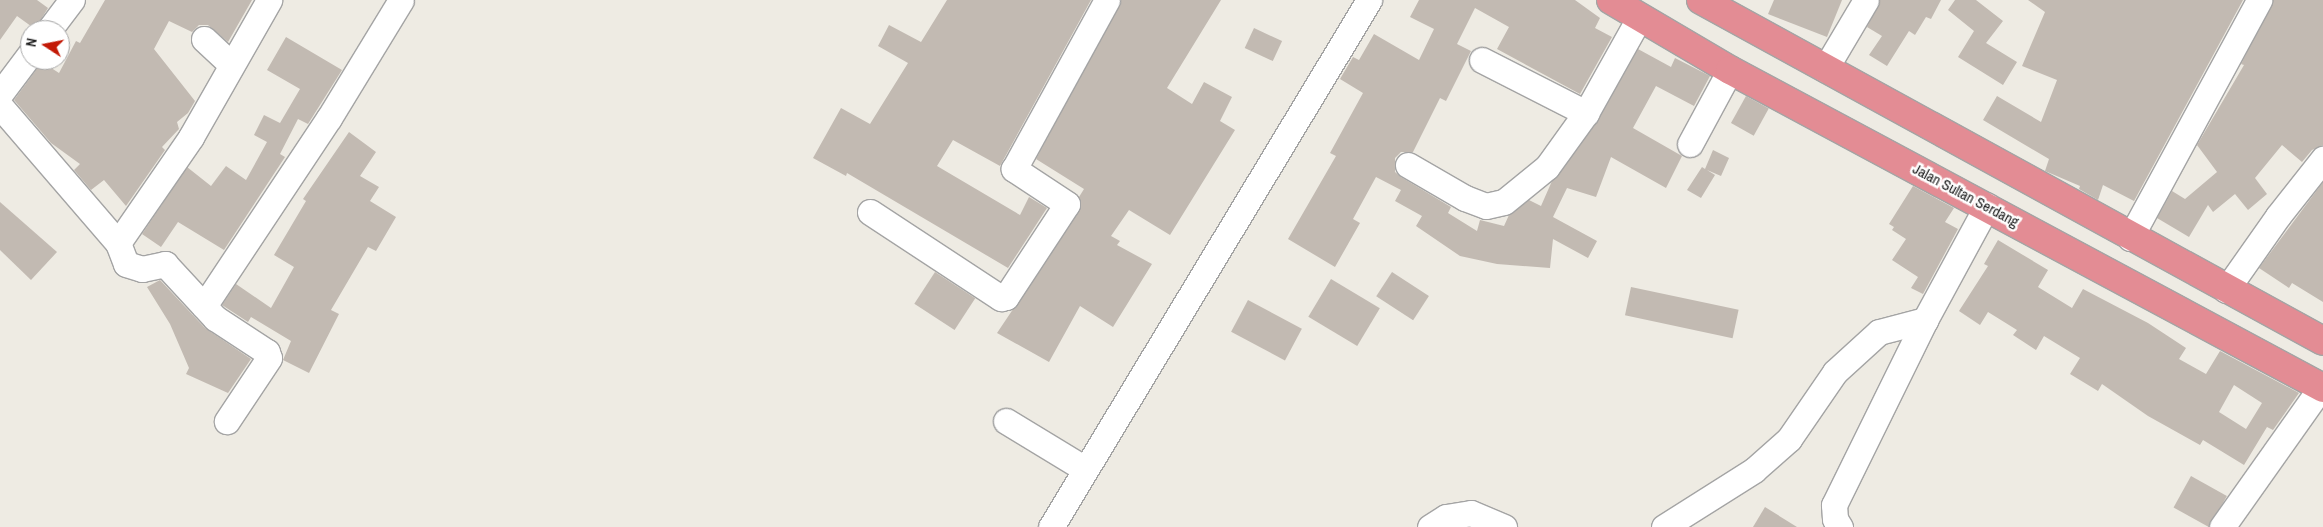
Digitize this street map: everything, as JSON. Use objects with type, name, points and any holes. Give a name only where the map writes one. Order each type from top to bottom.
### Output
[{"type":"highway","name":"Jalan Sultan Serdang","points":[[1611,0],[1639,18],[1701,50],[1730,70],[2322,387]]},
{"type":"highway","points":[[1702,0],[2130,238],[2323,341]]},
{"type":"highway","points":[[1987,206],[2008,169]]},
{"type":"street","points":[[57,20],[72,0]]},
{"type":"street","points":[[118,243],[191,137],[231,64],[270,0]]},
{"type":"street","points":[[204,306],[329,118],[401,0]]},
{"type":"street","points":[[870,212],[1002,298],[1006,297],[1067,204],[1014,169],[1107,0]]},
{"type":"street","points":[[1051,527],[1369,0]]},
{"type":"street","points":[[1825,69],[1866,0]]},
{"type":"street","points":[[2130,238],[2259,0]]},
{"type":"street","points":[[1408,166],[1465,198],[1492,206],[1504,202],[1547,168],[1586,113],[1639,18]]},
{"type":"street","points":[[204,39],[231,64]]},
{"type":"street","points":[[1482,60],[1586,113]]},
{"type":"street","points":[[0,94],[20,67]]},
{"type":"street","points":[[1690,144],[1730,70]]},
{"type":"street","points":[[0,106],[118,243],[126,264],[142,269],[165,264],[204,306],[226,326],[267,352],[269,358],[227,421]]},
{"type":"street","points":[[2226,290],[2278,216],[2323,159]]},
{"type":"street","points":[[1840,527],[1835,519],[1834,505],[1925,320],[1987,206]]},
{"type":"street","points":[[1664,527],[1754,470],[1789,438],[1835,372],[1880,332],[1925,320]]},
{"type":"street","points":[[2222,527],[2322,387]]},
{"type":"street","points":[[1006,421],[1086,469]]},
{"type":"street","points":[[1430,527],[1446,517],[1471,513],[1504,527]]},
{"type":"building","points":[[0,0],[37,0],[48,8],[41,20],[23,20],[17,16],[0,40]]},
{"type":"building","points":[[105,0],[252,0],[228,42],[208,25],[199,25],[192,32],[169,21],[154,49],[195,101],[188,113],[177,122],[179,129],[162,147],[165,150],[126,206],[104,180],[91,190],[74,170],[80,164],[51,143],[14,100],[36,70],[54,70],[59,73],[61,70],[70,70],[70,52],[76,41],[80,43]]},
{"type":"building","points":[[947,0],[1091,0],[1000,166],[953,140],[937,166],[1020,215],[1029,197],[1047,208],[1008,268],[847,173],[846,176],[813,158],[841,108],[870,124],[908,63],[878,46],[889,25],[921,42]]},
{"type":"building","points":[[1121,0],[1221,0],[1167,88],[1192,104],[1204,82],[1232,97],[1220,121],[1235,130],[1170,235],[1129,210],[1111,236],[1120,241],[1117,245],[1152,264],[1113,327],[1080,306],[1049,362],[997,333],[1079,211],[1079,197],[1084,189],[1036,159]]},
{"type":"building","points":[[1419,0],[1575,0],[1600,18],[1595,28],[1612,37],[1580,94],[1497,49],[1509,27],[1475,8],[1457,44],[1471,51],[1446,101],[1440,98],[1413,152],[1401,152],[1395,158],[1395,172],[1451,207],[1448,213],[1477,231],[1480,220],[1504,226],[1509,215],[1529,200],[1541,206],[1552,181],[1598,120],[1638,49],[1671,67],[1675,58],[1710,76],[1694,106],[1656,86],[1633,128],[1682,156],[1666,188],[1611,157],[1596,197],[1567,188],[1553,217],[1597,241],[1588,258],[1553,239],[1550,268],[1497,264],[1460,256],[1416,226],[1422,216],[1395,201],[1401,190],[1376,177],[1353,219],[1360,223],[1335,267],[1288,239],[1336,156],[1330,153],[1363,93],[1340,79],[1353,57],[1359,60],[1374,34],[1419,60],[1434,29],[1410,17]]},
{"type":"building","points":[[1774,0],[1842,0],[1827,37],[1768,14]]},
{"type":"building","points":[[1880,0],[1941,0],[1931,19],[1926,17],[1915,35],[1909,31],[1887,66],[1869,55],[1882,36],[1867,27]]},
{"type":"building","points":[[1955,0],[1976,0],[2003,21],[1986,43],[2017,62],[2003,85],[1958,57],[1974,31],[1948,10]]},
{"type":"building","points":[[2028,0],[2243,0],[2134,201],[2103,185],[2098,200],[2079,189],[2080,186],[2045,171],[2049,159],[1983,120],[1997,96],[2041,122],[2057,80],[2022,66],[2045,12]]},
{"type":"building","points":[[2273,0],[2323,0],[2323,145],[2312,150],[2302,162],[2282,145],[2255,178],[2267,194],[2248,210],[2235,194],[2213,212],[2208,205],[2189,237],[2157,218],[2172,191],[2185,199],[2217,172],[2197,145],[2244,65],[2241,64]]},
{"type":"building","points":[[1254,28],[1282,41],[1273,61],[1245,48]]},
{"type":"building","points":[[286,37],[342,70],[308,124],[298,119],[280,154],[285,157],[224,250],[178,222],[161,247],[142,234],[187,167],[211,186],[226,166],[246,180],[267,142],[254,135],[264,115],[280,123],[300,89],[267,70]]},
{"type":"building","points":[[1746,96],[1769,109],[1754,136],[1731,123]]},
{"type":"building","points":[[349,132],[376,152],[360,176],[379,187],[370,201],[396,217],[376,251],[368,247],[331,310],[339,314],[309,373],[283,360],[291,341],[251,317],[248,322],[222,305],[236,284],[271,308],[294,267],[274,255],[306,201],[303,199]]},
{"type":"building","points":[[1713,150],[1729,158],[1721,176],[1707,170],[1715,175],[1701,198],[1687,190],[1702,167],[1705,169]]},
{"type":"building","points":[[2323,182],[2323,302],[2292,283],[2289,288],[2259,268]]},
{"type":"building","points":[[1913,186],[1954,208],[1945,222],[1958,229],[1923,294],[1911,288],[1918,277],[1892,260],[1906,239],[1892,230],[1894,227],[1889,224]]},
{"type":"building","points":[[0,202],[57,252],[31,280],[0,250]]},
{"type":"building","points":[[1998,240],[2048,270],[2038,287],[2072,308],[2083,289],[2148,323],[2186,348],[2179,359],[2206,374],[2220,351],[2299,393],[2273,430],[2267,427],[2244,465],[2203,440],[2200,445],[2148,416],[2102,384],[2098,391],[2070,374],[2080,358],[2044,336],[2036,350],[2013,335],[2017,330],[1988,312],[1980,325],[1959,311],[1988,266],[1984,264]],"holes":[[[2234,385],[2262,403],[2246,429],[2219,412]]]},
{"type":"building","points":[[935,272],[975,298],[955,330],[914,304]]},
{"type":"building","points":[[1392,272],[1429,296],[1413,320],[1376,296]]},
{"type":"building","points":[[1331,279],[1380,308],[1357,346],[1308,317]]},
{"type":"building","points":[[160,280],[205,328],[251,359],[228,393],[186,374],[189,368],[170,324],[147,287]]},
{"type":"building","points":[[1631,287],[1739,310],[1733,338],[1625,315]]},
{"type":"building","points":[[1248,300],[1302,329],[1285,360],[1231,332]]},
{"type":"building","points":[[2191,476],[2227,496],[2210,527],[2174,507]]},
{"type":"building","points":[[1765,507],[1797,527],[1753,527]]}]
